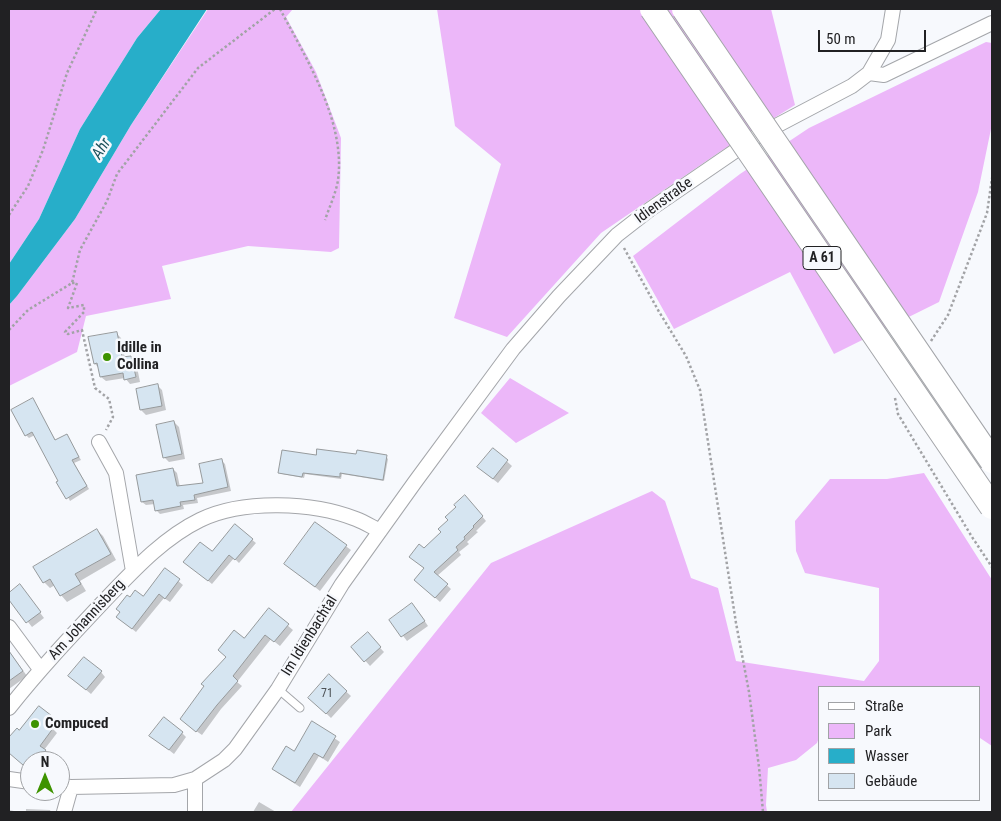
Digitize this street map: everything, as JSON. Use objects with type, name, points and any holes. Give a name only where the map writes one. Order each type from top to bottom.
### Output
[{"type":"highway","name":"A 61","points":[[652,9],[992,507]]},
{"type":"highway","name":"A 61","points":[[684,9],[992,461]]},
{"type":"street","points":[[870,73],[888,40],[893,9]]},
{"type":"street","name":"Idienstraße","points":[[415,482],[513,349],[559,296],[617,235],[649,210],[757,136],[852,86],[870,73],[884,75],[992,23]]},
{"type":"street","name":"Am Johannisberg","points":[[99,442],[116,472],[133,571]]},
{"type":"street","name":"Im Idienbachtal","points":[[70,787],[174,785],[195,779],[224,760],[235,749],[278,689],[342,584],[415,482]]},
{"type":"street","name":"Am Johannisberg","points":[[9,708],[40,669],[133,571],[172,537],[201,519],[240,508],[284,506],[326,510],[357,519],[380,531]]},
{"type":"street","name":"Am Johannisberg","points":[[9,627],[40,669]]},
{"type":"street","points":[[195,779],[195,812]]},
{"type":"lane","points":[[278,689],[300,708]]},
{"type":"path","points":[[9,215],[28,186],[43,150],[67,73],[97,9]]},
{"type":"path","points":[[72,283],[80,250],[107,201],[117,174],[198,68],[275,9]]},
{"type":"path","points":[[280,9],[315,73],[338,138],[338,181],[325,220]]},
{"type":"path","points":[[617,235],[658,310],[686,356],[700,390],[736,623],[749,692],[763,812]]},
{"type":"path","points":[[9,330],[28,310],[72,283],[77,283],[68,308],[84,305],[84,312],[65,332],[68,334],[82,330],[95,388],[109,399],[113,417],[99,442]]},
{"type":"green space","points":[[9,9],[161,9],[137,38],[80,129],[39,219],[9,264]]},
{"type":"green space","points":[[208,9],[293,9],[286,17],[316,72],[341,138],[339,248],[331,252],[248,246],[162,266],[171,299],[86,316],[77,352],[9,386],[9,305],[75,219],[131,125]]},
{"type":"green space","points":[[437,9],[771,9],[795,105],[721,151],[601,233],[507,337],[454,318],[501,164],[455,126]]},
{"type":"green space","points":[[986,42],[992,43],[992,124],[978,192],[939,302],[834,354],[790,272],[674,329],[633,256],[740,174],[809,128]]},
{"type":"green space","points":[[510,378],[569,413],[516,443],[481,413]]},
{"type":"green space","points":[[924,473],[992,580],[992,746],[981,739],[981,686],[818,686],[817,743],[796,760],[768,768],[767,812],[291,812],[491,563],[652,491],[665,501],[691,578],[718,588],[736,661],[864,681],[879,661],[879,588],[805,573],[796,551],[795,521],[830,479],[887,479]]},
{"type":"water","name":"Ahr","points":[[161,9],[207,9],[131,125],[75,219],[9,305],[9,264],[39,219],[80,129],[137,38]]},
{"type":"building","name":"Idille in Collina","points":[[117,332],[122,357],[131,356],[136,377],[124,380],[123,373],[100,377],[97,363],[94,364],[88,337]]},
{"type":"building","points":[[158,384],[162,406],[140,410],[136,389]]},
{"type":"building","points":[[33,398],[55,440],[67,434],[79,457],[72,460],[87,486],[66,499],[32,432],[25,436],[11,410]]},
{"type":"building","points":[[174,421],[182,454],[163,458],[156,425]]},
{"type":"building","points":[[493,448],[508,460],[493,479],[477,467]]},
{"type":"building","points":[[317,449],[356,454],[357,450],[387,455],[383,480],[340,473],[340,477],[303,473],[302,477],[278,473],[282,450],[316,455]]},
{"type":"building","points":[[222,459],[228,487],[194,495],[195,500],[180,502],[181,506],[155,511],[153,500],[141,502],[136,475],[173,468],[177,486],[203,483],[199,464]]},
{"type":"building","points":[[465,495],[483,516],[464,537],[465,539],[456,547],[458,550],[434,572],[448,584],[435,598],[414,580],[424,568],[409,557],[419,544],[424,548],[441,532],[438,529],[448,520],[445,517]]},
{"type":"building","points":[[315,522],[347,545],[315,587],[284,564]]},
{"type":"building","points":[[235,524],[253,539],[235,560],[229,555],[208,581],[183,562],[200,542],[212,551]]},
{"type":"building","points":[[97,529],[111,554],[75,574],[81,584],[60,596],[50,579],[43,583],[33,567]]},
{"type":"building","points":[[165,568],[180,579],[165,599],[159,594],[132,629],[116,617],[120,612],[116,609],[127,595],[130,597],[135,590],[143,596]]},
{"type":"building","points":[[20,584],[41,612],[26,623],[9,600],[9,593]]},
{"type":"building","points":[[412,603],[425,621],[401,637],[389,620]]},
{"type":"building","points":[[269,608],[289,624],[274,642],[265,635],[233,676],[238,681],[196,732],[180,719],[204,686],[201,684],[226,657],[218,650],[234,630],[244,638]]},
{"type":"building","points":[[368,632],[381,647],[364,662],[351,647]]},
{"type":"building","points":[[9,651],[23,671],[9,681]]},
{"type":"building","points":[[84,657],[102,671],[86,690],[68,676]]},
{"type":"building","points":[[329,674],[347,691],[326,714],[308,698]]},
{"type":"building","points":[[39,706],[52,716],[47,722],[54,727],[40,746],[46,750],[20,751],[20,762],[9,753],[9,737],[17,728],[19,730]]},
{"type":"building","points":[[164,717],[183,732],[169,750],[149,736]]},
{"type":"building","points":[[312,721],[336,736],[323,758],[314,753],[295,783],[272,769],[286,746],[294,751]]},
{"type":"place","name":"Idille in Collina","points":[[107,357]]},
{"type":"place","name":"Compuced","points":[[35,724]]}]
